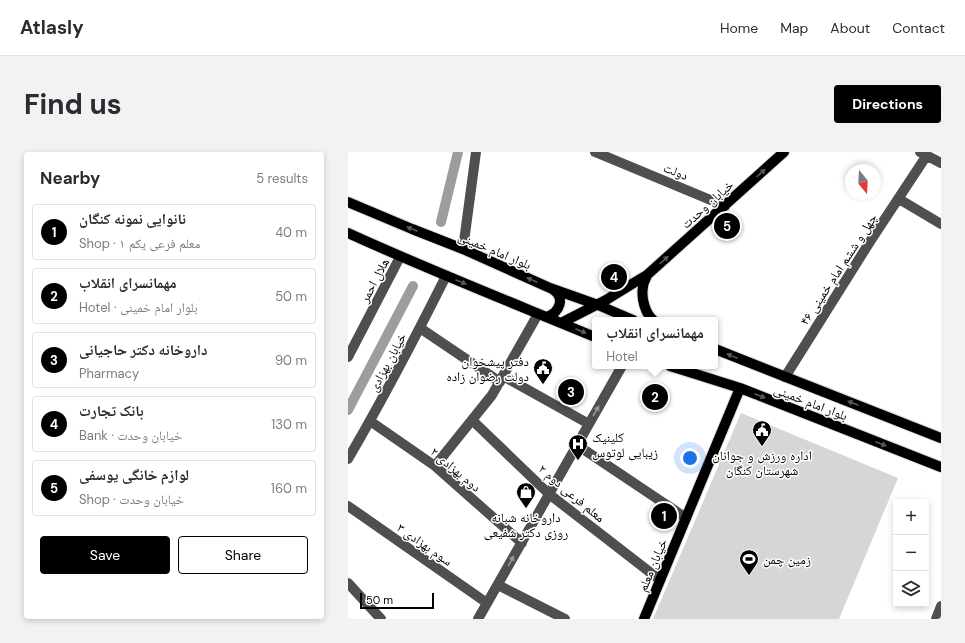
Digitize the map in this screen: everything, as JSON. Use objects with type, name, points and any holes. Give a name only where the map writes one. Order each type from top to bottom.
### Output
[{"type":"main road","name":"خیابان وحدت","points":[[561,323],[598,305],[647,275],[784,152]]},
{"type":"main road","name":"بلوار امام خمینی","points":[[348,202],[463,249],[550,288],[598,305],[624,317]]},
{"type":"main road","points":[[348,233],[400,257],[592,336]]},
{"type":"main road","points":[[647,275],[642,288],[643,304],[650,317]]},
{"type":"main road","points":[[542,316],[552,315],[559,307],[560,301],[558,295],[550,288]]},
{"type":"main road","name":"بلوار امام خمینی","points":[[718,350],[941,438]]},
{"type":"main road","name":"بلوار امام خمینی","points":[[680,369],[740,388],[941,467]]},
{"type":"main road","name":"خیابان معلم","points":[[644,619],[740,388]]},
{"type":"street","points":[[463,249],[476,152]]},
{"type":"street","name":"دولت","points":[[594,152],[725,206]]},
{"type":"street","points":[[924,154],[941,163]]},
{"type":"street","name":"چهل و ششم امام خمینی ۴۶","points":[[785,377],[871,240],[899,199],[924,154]]},
{"type":"street","points":[[899,199],[941,224]]},
{"type":"street","name":"هلال احمر","points":[[348,357],[400,257]]},
{"type":"street","name":"خیابان بهزادی","points":[[348,459],[420,328],[446,276]]},
{"type":"street","points":[[435,466],[492,395],[542,316]]},
{"type":"street","points":[[420,328],[501,379],[589,424]]},
{"type":"street","points":[[478,619],[620,369]]},
{"type":"street","name":"معلم فرعی دوم ۲","points":[[472,420],[549,494],[660,580]]},
{"type":"street","name":"دوم بهزادی ۲","points":[[370,421],[435,466],[522,543]]},
{"type":"street","points":[[577,445],[686,518]]},
{"type":"street","name":"سوم بهزادی ۳","points":[[348,506],[487,603]]},
{"type":"street","points":[[348,583],[381,619]]},
{"type":"street","points":[[498,585],[565,619]]},
{"type":"street","points":[[936,619],[941,606]]},
{"type":"shaded area","points":[[741,413],[898,478],[839,619],[653,619]]},
{"type":"waterway","points":[[441,222],[458,152]]},
{"type":"waterway","points":[[348,410],[413,286]]},
{"type":"place","name":"لوازم خانگی یوسفی","points":[[727,226]]},
{"type":"place","name":"بانک تجارت","points":[[614,277]]},
{"type":"place","name":"دفتر پیشخوان دولت رضوان زاده","points":[[543,385]]},
{"type":"place","name":"داروخانه دکتر حاجیانی","points":[[571,392]]},
{"type":"place","name":"مهمانسرای انقلاب","points":[[655,397]]},
{"type":"place","name":"اداره ورزش و جوانان شهرستان کنگان","points":[[762,447]]},
{"type":"place","name":"کلینیک زیبایی لوتوس","points":[[578,461]]},
{"type":"place","name":"داروخانه شبانه روزی دکتر شفیعی","points":[[526,509]]},
{"type":"place","name":"نانوایی نمونه کنگان","points":[[664,516]]},
{"type":"place","name":"زمین چمن","points":[[749,576]]}]
